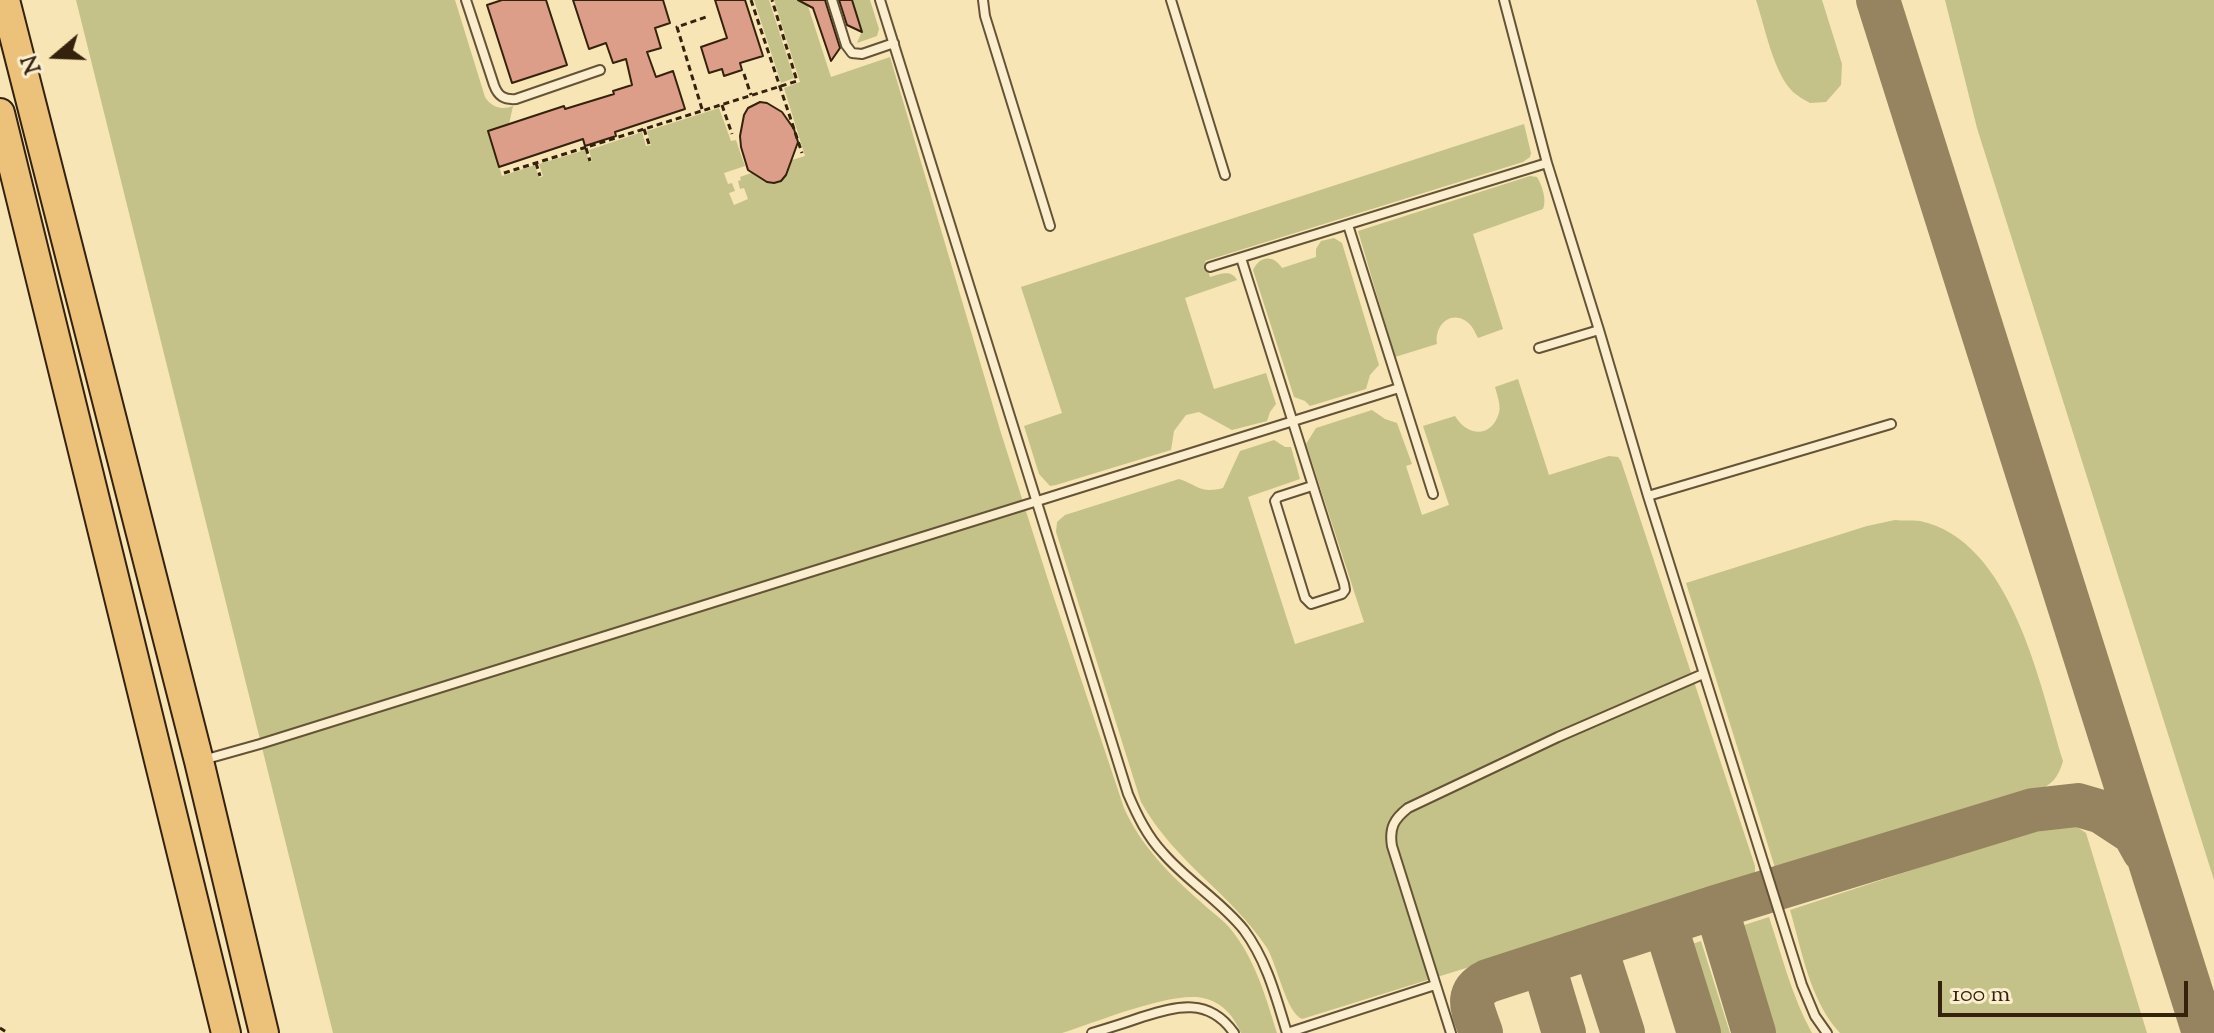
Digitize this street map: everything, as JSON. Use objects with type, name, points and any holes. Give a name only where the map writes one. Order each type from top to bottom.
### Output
[{"type":"highway","points":[[5,0],[199,761],[264,1033]]},
{"type":"highway","points":[[0,113],[226,1033]]},
{"type":"highway","points":[[160,769],[199,761]]},
{"type":"lane","points":[[466,0],[494,85],[502,97],[516,99],[600,70]]},
{"type":"lane","points":[[832,0],[846,45],[852,53],[862,54],[894,43]]},
{"type":"lane","points":[[880,0],[1137,815],[1162,852],[1228,913],[1253,943],[1269,977],[1287,1033],[1435,985]]},
{"type":"lane","points":[[983,0],[985,16],[1050,226]]},
{"type":"lane","points":[[1171,0],[1225,175]]},
{"type":"lane","points":[[1504,0],[1547,163],[1703,674],[1802,985],[1815,1016],[1827,1033]]},
{"type":"lane","points":[[1210,267],[1547,163]]},
{"type":"lane","points":[[1348,225],[1433,494]]},
{"type":"lane","points":[[1241,258],[1345,590],[1342,594],[1311,604],[1305,598],[1275,501],[1278,497],[1312,486]]},
{"type":"lane","points":[[1539,348],[1599,330]]},
{"type":"lane","points":[[199,761],[1399,388]]},
{"type":"lane","points":[[1648,496],[1891,424]]},
{"type":"lane","points":[[1451,1033],[1392,846],[1391,830],[1395,818],[1408,808],[1558,737],[1703,674]]},
{"type":"lane","points":[[1092,1033],[1184,1006],[1202,1008],[1219,1017],[1234,1033]]},
{"type":"path","points":[[751,0],[802,153]]},
{"type":"path","points":[[504,173],[797,81],[772,0]]},
{"type":"path","points":[[702,111],[677,27],[709,16]]},
{"type":"path","points":[[744,74],[751,95]]},
{"type":"path","points":[[722,105],[732,134]]},
{"type":"path","points":[[644,129],[649,144]]},
{"type":"path","points":[[586,148],[590,161]]},
{"type":"path","points":[[536,163],[540,176]]},
{"type":"path","points":[[0,1028],[8,1033]]},
{"type":"shaded area","points":[[76,0],[455,0],[485,97],[498,107],[513,106],[509,124],[488,131],[502,176],[535,165],[539,178],[543,176],[539,164],[585,150],[590,162],[589,150],[642,132],[646,146],[651,145],[647,131],[719,108],[731,141],[736,140],[745,166],[724,173],[735,191],[729,193],[734,205],[748,199],[744,188],[740,189],[740,177],[754,172],[773,182],[778,181],[786,175],[792,160],[805,156],[784,88],[800,82],[774,0],[806,0],[831,77],[890,57],[1001,433],[1124,808],[1157,859],[1238,939],[1258,977],[1277,1033],[1241,1033],[1223,1008],[1213,1001],[1193,997],[1156,1002],[1062,1033],[333,1033]]},
{"type":"shaded area","points":[[754,0],[769,0],[794,78],[781,83]]},
{"type":"shaded area","points":[[852,0],[870,0],[879,29],[877,36],[857,43],[862,31]]},
{"type":"shaded area","points":[[1756,0],[1822,0],[1842,64],[1841,85],[1826,102],[1810,103],[1793,92],[1786,83],[1775,61]]},
{"type":"shaded area","points":[[1945,0],[2214,0],[2214,880],[1977,128]]},
{"type":"shaded area","points":[[1524,124],[1531,153],[1523,162],[1205,261],[1210,277],[1228,273],[1237,280],[1185,298],[1214,389],[1266,373],[1276,404],[1267,421],[1232,430],[1199,412],[1186,415],[1174,431],[1171,450],[1056,485],[1050,486],[1039,474],[1024,426],[1062,413],[1021,287]]},
{"type":"shaded area","points":[[1530,176],[1537,177],[1541,184],[1543,209],[1473,234],[1503,329],[1478,338],[1468,323],[1460,318],[1449,319],[1440,326],[1437,344],[1395,357],[1358,231]]},
{"type":"shaded area","points":[[1334,238],[1342,243],[1379,365],[1370,375],[1366,389],[1310,406],[1294,397],[1253,270],[1267,258],[1282,268],[1316,257],[1321,241]]},
{"type":"shaded area","points":[[1518,379],[1549,475],[1609,456],[1618,457],[1621,461],[1755,866],[1755,874],[1743,882],[1302,1019],[1291,1008],[1267,948],[1236,910],[1170,843],[1141,802],[1056,532],[1057,522],[1065,515],[1179,479],[1204,489],[1223,488],[1240,451],[1274,440],[1291,447],[1300,479],[1248,497],[1295,644],[1364,622],[1306,444],[1316,428],[1372,410],[1397,423],[1412,464],[1406,466],[1422,515],[1449,505],[1423,426],[1455,416],[1472,431],[1485,431],[1499,413],[1495,387]]},
{"type":"shaded area","points":[[1895,520],[1920,521],[1952,534],[1978,556],[2000,586],[2032,657],[2063,761],[2061,767],[2054,780],[2036,791],[1776,871],[1686,583]]},
{"type":"shaded area","points":[[2058,822],[2074,825],[2086,833],[2147,1033],[1840,1033],[1814,991],[1790,910]]},
{"type":"shaded area","points":[[1769,917],[1793,991],[1812,1033],[1775,1033],[1741,926]]},
{"type":"shaded area","points":[[1701,941],[1730,1033],[1714,1033],[1686,946]]},
{"type":"building","points":[[502,0],[546,0],[567,65],[512,83],[487,5]]},
{"type":"building","points":[[573,0],[663,0],[670,23],[655,28],[661,48],[647,52],[656,77],[673,71],[685,109],[615,132],[616,136],[585,146],[583,139],[499,167],[488,131],[564,106],[565,109],[614,94],[613,91],[632,85],[626,59],[613,63],[606,43],[589,49]]},
{"type":"building","points":[[715,0],[745,0],[763,56],[740,63],[742,70],[724,76],[722,69],[709,73],[701,47],[727,38]]},
{"type":"building","points":[[798,0],[825,0],[840,48],[831,61],[813,8]]},
{"type":"building","points":[[839,0],[852,0],[862,32],[847,25]]},
{"type":"building","points":[[760,102],[782,112],[794,129],[798,142],[786,175],[774,183],[748,170],[741,147],[744,115],[748,108]]},
{"type":"taxiway","points":[[1878,0],[2204,1033]]},
{"type":"taxiway","points":[[1481,1033],[1472,1004],[1475,992],[1488,981],[2033,810],[2078,805],[2102,812],[2134,833],[2144,851]]},
{"type":"taxiway","points":[[1716,907],[1754,1033]]},
{"type":"taxiway","points":[[1665,924],[1699,1033]]},
{"type":"taxiway","points":[[1595,946],[1623,1033]]},
{"type":"taxiway","points":[[1543,963],[1564,1033]]}]
